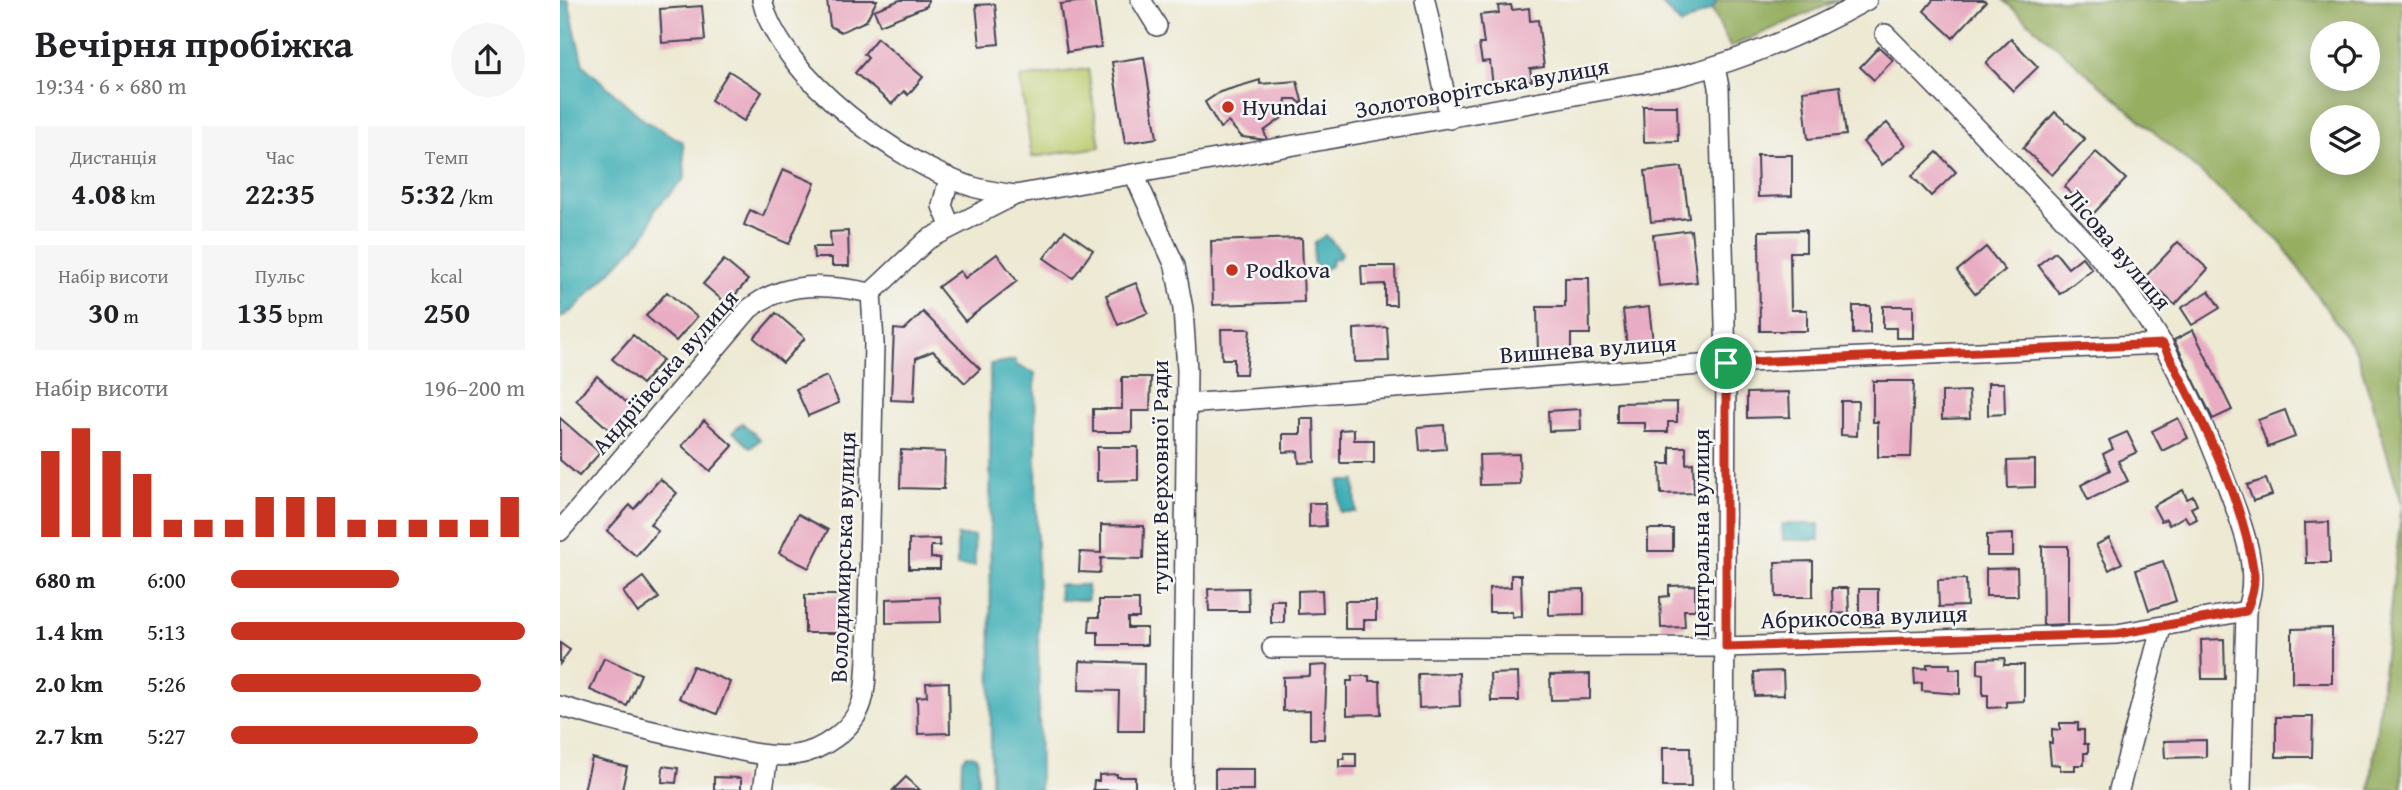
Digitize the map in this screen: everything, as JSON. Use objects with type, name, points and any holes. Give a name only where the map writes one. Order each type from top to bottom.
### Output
[{"type":"street","name":"Золотоворітська вулиця","points":[[762,0],[772,31],[808,78],[872,133],[949,178],[986,190],[1015,195]]},
{"type":"street","points":[[1141,0],[1157,26]]},
{"type":"street","points":[[1425,0],[1450,119]]},
{"type":"street","name":"Золотоворітська вулиця","points":[[871,293],[920,244],[950,225],[1015,195],[1631,87],[1715,67],[1825,23],[1867,0]]},
{"type":"street","name":"Лісова вулиця","points":[[1885,34],[2085,242],[2143,313],[2163,344],[2200,419],[2236,508],[2254,576],[2253,593],[2246,611],[2241,790]]},
{"type":"street","name":"Центральна вулиця","points":[[1715,67],[1719,87],[1726,363],[1724,790]]},
{"type":"street","name":"тупик Верховної Ради","points":[[1134,174],[1175,266],[1183,309],[1186,404],[1182,790]]},
{"type":"street","points":[[949,178],[943,206],[950,225]]},
{"type":"street","name":"Андріївська вулиця","points":[[560,531],[760,300],[787,288],[841,286],[871,293]]},
{"type":"street","name":"Володимирська вулиця","points":[[560,706],[679,738],[768,756],[795,755],[818,749],[848,725],[862,703],[867,660],[874,343],[871,293]]},
{"type":"street","name":"Вишнева вулиця","points":[[1186,404],[1726,363],[2163,344]]},
{"type":"street","name":"Абрикосова вулиця","points":[[1272,648],[1726,647],[2117,634],[2246,611]]},
{"type":"street","points":[[2119,790],[2161,628]]},
{"type":"street","points":[[763,790],[768,756]]},
{"type":"green space","points":[[1717,0],[1839,0],[1730,47],[1712,9]]},
{"type":"green space","points":[[2003,0],[2402,0],[2402,504],[2357,353],[2281,243]]},
{"type":"green space","points":[[1088,69],[1100,147],[1032,157],[1020,78]]},
{"type":"green space","points":[[2402,504],[2402,790],[2370,790]]},
{"type":"water","points":[[560,0],[568,0],[583,65],[645,121],[683,142],[685,178],[655,209],[648,230],[635,246],[573,310],[560,318]]},
{"type":"water","points":[[1658,0],[1717,0],[1712,9],[1681,25]]},
{"type":"water","points":[[1326,235],[1342,253],[1339,258],[1332,259],[1331,266],[1322,270],[1313,262],[1315,242]]},
{"type":"water","points":[[1016,360],[1016,365],[1035,373],[1040,790],[991,790],[990,364]]},
{"type":"water","points":[[742,423],[760,439],[751,448],[733,432]]},
{"type":"water","points":[[1339,481],[1355,481],[1356,512],[1340,512]]},
{"type":"water","points":[[1782,524],[1819,524],[1819,540],[1783,540]]},
{"type":"water","points":[[957,536],[974,536],[975,566],[957,566]]},
{"type":"water","points":[[1059,585],[1087,585],[1088,600],[1060,600]]},
{"type":"water","points":[[967,755],[975,756],[978,761],[978,790],[961,790],[962,760]]},
{"type":"building","points":[[827,0],[877,0],[866,21],[841,32],[830,26]]},
{"type":"building","points":[[900,0],[928,0],[927,6],[880,25],[874,10]]},
{"type":"building","points":[[1094,0],[1101,47],[1067,52],[1060,4]]},
{"type":"building","points":[[1933,0],[1986,2],[1953,38],[1924,11]]},
{"type":"building","points":[[995,4],[999,44],[980,46],[976,5]]},
{"type":"building","points":[[1511,5],[1512,10],[1529,8],[1530,21],[1538,20],[1544,67],[1530,69],[1532,81],[1493,86],[1490,61],[1482,62],[1479,44],[1484,44],[1480,15],[1499,13],[1498,6]]},
{"type":"building","points":[[702,6],[705,40],[662,43],[660,9]]},
{"type":"building","points":[[877,38],[923,77],[908,95],[904,91],[892,104],[855,73],[868,58],[864,54]]},
{"type":"building","points":[[2011,39],[2038,67],[2013,91],[1986,63]]},
{"type":"building","points":[[1879,47],[1893,60],[1874,80],[1860,67]]},
{"type":"building","points":[[1144,57],[1157,138],[1125,143],[1112,62]]},
{"type":"building","points":[[729,71],[762,92],[744,121],[711,100]]},
{"type":"building","points":[[1260,80],[1260,84],[1297,81],[1303,105],[1296,99],[1286,99],[1282,118],[1264,131],[1267,140],[1242,137],[1228,122],[1220,128],[1205,102],[1220,92]]},
{"type":"building","points":[[1840,86],[1846,135],[1808,139],[1803,91]]},
{"type":"building","points":[[1643,106],[1677,106],[1678,141],[1644,142]]},
{"type":"building","points":[[2055,112],[2085,139],[2052,175],[2023,148]]},
{"type":"building","points":[[1887,123],[1906,145],[1882,165],[1863,142]]},
{"type":"building","points":[[1937,152],[1956,172],[1931,196],[1912,176]]},
{"type":"building","points":[[2096,152],[2126,179],[2093,214],[2064,187]]},
{"type":"building","points":[[1757,155],[1792,155],[1792,196],[1758,197]]},
{"type":"building","points":[[1682,167],[1689,218],[1651,222],[1645,171]]},
{"type":"building","points":[[783,169],[815,183],[789,244],[744,225],[750,210],[763,216]]},
{"type":"building","points":[[1065,230],[1093,250],[1073,278],[1044,258]]},
{"type":"building","points":[[1691,230],[1697,282],[1659,286],[1653,235]]},
{"type":"building","points":[[1806,230],[1806,252],[1790,252],[1791,310],[1807,310],[1807,331],[1760,331],[1759,231]]},
{"type":"building","points":[[848,231],[849,266],[832,266],[832,258],[814,258],[813,247],[831,247],[830,232]]},
{"type":"building","points":[[1302,238],[1304,302],[1213,305],[1211,241]]},
{"type":"building","points":[[2178,242],[2208,269],[2175,305],[2145,277]]},
{"type":"building","points":[[1986,247],[2005,270],[1975,294],[1957,271]]},
{"type":"building","points":[[2055,252],[2068,268],[2082,257],[2092,269],[2060,294],[2038,265]]},
{"type":"building","points":[[997,254],[1017,281],[965,321],[938,287],[960,271],[965,278]]},
{"type":"building","points":[[724,260],[748,280],[727,304],[703,284]]},
{"type":"building","points":[[1361,266],[1395,266],[1396,305],[1385,305],[1385,284],[1362,285]]},
{"type":"building","points":[[1565,278],[1589,278],[1590,334],[1571,334],[1571,352],[1538,353],[1537,307],[1565,307]]},
{"type":"building","points":[[1136,283],[1148,313],[1118,325],[1106,295]]},
{"type":"building","points":[[2209,291],[2220,308],[2192,325],[2181,308]]},
{"type":"building","points":[[667,292],[697,317],[676,341],[646,316]]},
{"type":"building","points":[[1853,306],[1870,306],[1870,333],[1853,334]]},
{"type":"building","points":[[1883,306],[1913,306],[1913,338],[1896,338],[1896,328],[1883,328]]},
{"type":"building","points":[[1649,307],[1653,343],[1627,347],[1623,310]]},
{"type":"building","points":[[923,312],[980,369],[965,383],[933,351],[916,358],[914,401],[891,400],[894,329],[904,330]]},
{"type":"building","points":[[776,313],[805,338],[783,363],[754,338]]},
{"type":"building","points":[[1387,327],[1389,361],[1355,362],[1354,329]]},
{"type":"building","points":[[1221,329],[1250,329],[1246,374],[1234,374],[1234,359],[1222,359]]},
{"type":"building","points":[[2193,330],[2232,410],[2213,419],[2174,340]]},
{"type":"building","points":[[633,335],[663,360],[642,384],[612,359]]},
{"type":"building","points":[[597,376],[635,410],[614,434],[576,400]]},
{"type":"building","points":[[827,376],[839,403],[808,416],[796,389]]},
{"type":"building","points":[[1122,377],[1151,377],[1150,411],[1132,411],[1132,432],[1093,432],[1093,409],[1122,409]]},
{"type":"building","points":[[1873,381],[1914,381],[1911,457],[1878,457],[1878,422],[1873,422]]},
{"type":"building","points":[[1988,383],[2004,383],[2005,414],[1988,415]]},
{"type":"building","points":[[1969,391],[1970,418],[1942,419],[1942,392]]},
{"type":"building","points":[[1789,392],[1790,417],[1747,418],[1747,393]]},
{"type":"building","points":[[1841,401],[1858,401],[1857,436],[1841,435]]},
{"type":"building","points":[[1677,402],[1677,422],[1668,422],[1668,432],[1645,432],[1645,423],[1617,423],[1617,403]]},
{"type":"building","points":[[1580,409],[1581,430],[1549,431],[1548,411]]},
{"type":"building","points":[[2285,410],[2295,437],[2268,447],[2258,420]]},
{"type":"building","points":[[560,418],[600,453],[579,476],[560,460]]},
{"type":"building","points":[[2178,418],[2188,438],[2162,451],[2152,431]]},
{"type":"building","points":[[1301,419],[1314,419],[1315,462],[1299,463],[1298,451],[1283,452],[1283,434],[1301,434]]},
{"type":"building","points":[[704,420],[733,446],[710,471],[682,446]]},
{"type":"building","points":[[1444,425],[1446,449],[1420,451],[1418,427]]},
{"type":"building","points":[[1354,429],[1354,440],[1374,440],[1374,463],[1340,463],[1340,430]]},
{"type":"building","points":[[2127,432],[2137,452],[2118,461],[2128,481],[2088,500],[2081,485],[2110,470],[2103,454],[2113,449],[2109,440]]},
{"type":"building","points":[[1097,447],[1138,447],[1138,480],[1097,481]]},
{"type":"building","points":[[1670,447],[1686,447],[1686,464],[1693,463],[1694,493],[1661,494],[1660,464],[1670,464]]},
{"type":"building","points":[[901,450],[945,452],[944,489],[900,488]]},
{"type":"building","points":[[1519,454],[1520,484],[1480,485],[1479,455]]},
{"type":"building","points":[[2035,460],[2035,487],[2008,488],[2007,461]]},
{"type":"building","points":[[660,479],[677,493],[650,524],[658,531],[636,556],[607,531],[630,505],[634,509]]},
{"type":"building","points":[[2266,479],[2272,495],[2253,501],[2247,485]]},
{"type":"building","points":[[2183,490],[2187,499],[2193,496],[2197,505],[2191,508],[2197,519],[2189,523],[2185,516],[2169,525],[2166,519],[2161,521],[2153,506]]},
{"type":"building","points":[[1309,503],[1325,503],[1326,526],[1309,527]]},
{"type":"building","points":[[798,514],[828,530],[809,568],[779,553]]},
{"type":"building","points":[[2329,522],[2330,563],[2306,563],[2305,523]]},
{"type":"building","points":[[1101,525],[1144,526],[1143,559],[1101,558],[1100,573],[1079,572],[1080,552],[1101,553]]},
{"type":"building","points":[[1648,529],[1673,529],[1673,551],[1648,551]]},
{"type":"building","points":[[2013,534],[2013,556],[1987,556],[1987,535]]},
{"type":"building","points":[[2109,538],[2122,563],[2109,570],[2096,545]]},
{"type":"building","points":[[939,539],[940,546],[931,546],[931,558],[940,558],[940,569],[909,569],[909,540]]},
{"type":"building","points":[[2042,546],[2068,546],[2068,624],[2043,625]]},
{"type":"building","points":[[1813,561],[1813,597],[1776,597],[1775,562]]},
{"type":"building","points":[[2163,561],[2176,601],[2149,610],[2136,570]]},
{"type":"building","points":[[2017,568],[2018,596],[1986,596],[1986,569]]},
{"type":"building","points":[[1511,575],[1521,575],[1522,616],[1512,617],[1512,612],[1489,612],[1489,588],[1511,587]]},
{"type":"building","points":[[643,577],[659,598],[638,613],[623,592]]},
{"type":"building","points":[[1966,579],[1967,606],[1939,607],[1938,580]]},
{"type":"building","points":[[1695,585],[1695,610],[1684,610],[1685,627],[1661,628],[1660,597],[1669,596],[1669,586]]},
{"type":"building","points":[[1248,588],[1249,611],[1209,611],[1208,589]]},
{"type":"building","points":[[1832,588],[1848,588],[1849,613],[1833,614]]},
{"type":"building","points":[[1584,589],[1584,614],[1549,615],[1549,590]]},
{"type":"building","points":[[1859,589],[1878,589],[1878,626],[1859,626]]},
{"type":"building","points":[[1322,590],[1323,613],[1298,614],[1298,591]]},
{"type":"building","points":[[805,595],[842,595],[841,633],[805,633]]},
{"type":"building","points":[[940,597],[941,622],[886,623],[886,599]]},
{"type":"building","points":[[1099,600],[1139,600],[1139,618],[1128,618],[1128,628],[1147,628],[1147,645],[1098,645],[1098,632],[1089,632],[1090,617],[1099,617]]},
{"type":"building","points":[[1271,600],[1284,600],[1284,623],[1271,623]]},
{"type":"building","points":[[1345,601],[1376,601],[1376,620],[1364,620],[1364,629],[1345,629]]},
{"type":"building","points":[[2332,628],[2332,683],[2292,683],[2292,629]]},
{"type":"building","points":[[2224,639],[2225,679],[2202,679],[2201,640]]},
{"type":"building","points":[[560,643],[570,650],[560,664]]},
{"type":"building","points":[[604,658],[641,674],[627,706],[590,690]]},
{"type":"building","points":[[2005,658],[2004,665],[2024,665],[2024,701],[2006,702],[2006,707],[1988,708],[1988,695],[1983,695],[1983,674],[1978,673],[1978,659]]},
{"type":"building","points":[[1080,661],[1144,663],[1143,731],[1118,731],[1119,691],[1079,690]]},
{"type":"building","points":[[1927,664],[1950,664],[1950,669],[1960,669],[1960,694],[1922,691],[1922,683],[1915,684],[1914,669],[1927,668]]},
{"type":"building","points":[[1327,665],[1324,739],[1310,739],[1310,710],[1283,711],[1283,677],[1310,676],[1310,666]]},
{"type":"building","points":[[693,666],[730,682],[717,714],[679,698]]},
{"type":"building","points":[[1783,671],[1784,695],[1755,696],[1754,672]]},
{"type":"building","points":[[1459,673],[1460,706],[1419,708],[1418,674]]},
{"type":"building","points":[[1518,673],[1519,701],[1491,701],[1490,674]]},
{"type":"building","points":[[1590,674],[1590,699],[1551,700],[1550,675]]},
{"type":"building","points":[[1352,676],[1369,676],[1369,681],[1380,681],[1381,714],[1347,715],[1347,681],[1352,681]]},
{"type":"building","points":[[949,682],[950,733],[918,734],[917,697],[927,696],[926,683]]},
{"type":"building","points":[[2276,717],[2313,717],[2312,757],[2276,757]]},
{"type":"building","points":[[2060,723],[2078,723],[2078,730],[2084,730],[2084,744],[2088,744],[2088,753],[2084,753],[2084,765],[2075,765],[2075,770],[2060,770],[2060,765],[2051,764],[2049,742],[2052,743],[2052,729],[2060,730]]},
{"type":"building","points":[[2206,740],[2206,757],[2165,758],[2164,741]]},
{"type":"building","points":[[1663,747],[1690,747],[1691,787],[1663,787]]},
{"type":"building","points":[[1344,753],[1356,753],[1356,767],[1339,767],[1339,759],[1344,759]]},
{"type":"building","points":[[592,758],[627,767],[622,790],[584,790]]},
{"type":"building","points":[[663,766],[678,768],[676,783],[662,782]]},
{"type":"building","points":[[1215,769],[1254,769],[1254,790],[1215,790]]},
{"type":"building","points":[[1117,774],[1117,777],[1135,777],[1135,790],[1093,790],[1094,781],[1099,781],[1099,775]]},
{"type":"building","points":[[714,777],[741,778],[741,790],[714,790]]},
{"type":"building","points":[[906,777],[920,790],[893,790]]},
{"type":"place","name":"Hyundai","points":[[1228,107]]},
{"type":"place","name":"Podkova","points":[[1232,270]]},
{"type":"route","points":[[2163,344],[2200,419],[2236,508],[2254,576],[2253,593],[2246,611],[2117,634],[1726,647],[1726,363],[2163,344]]}]
